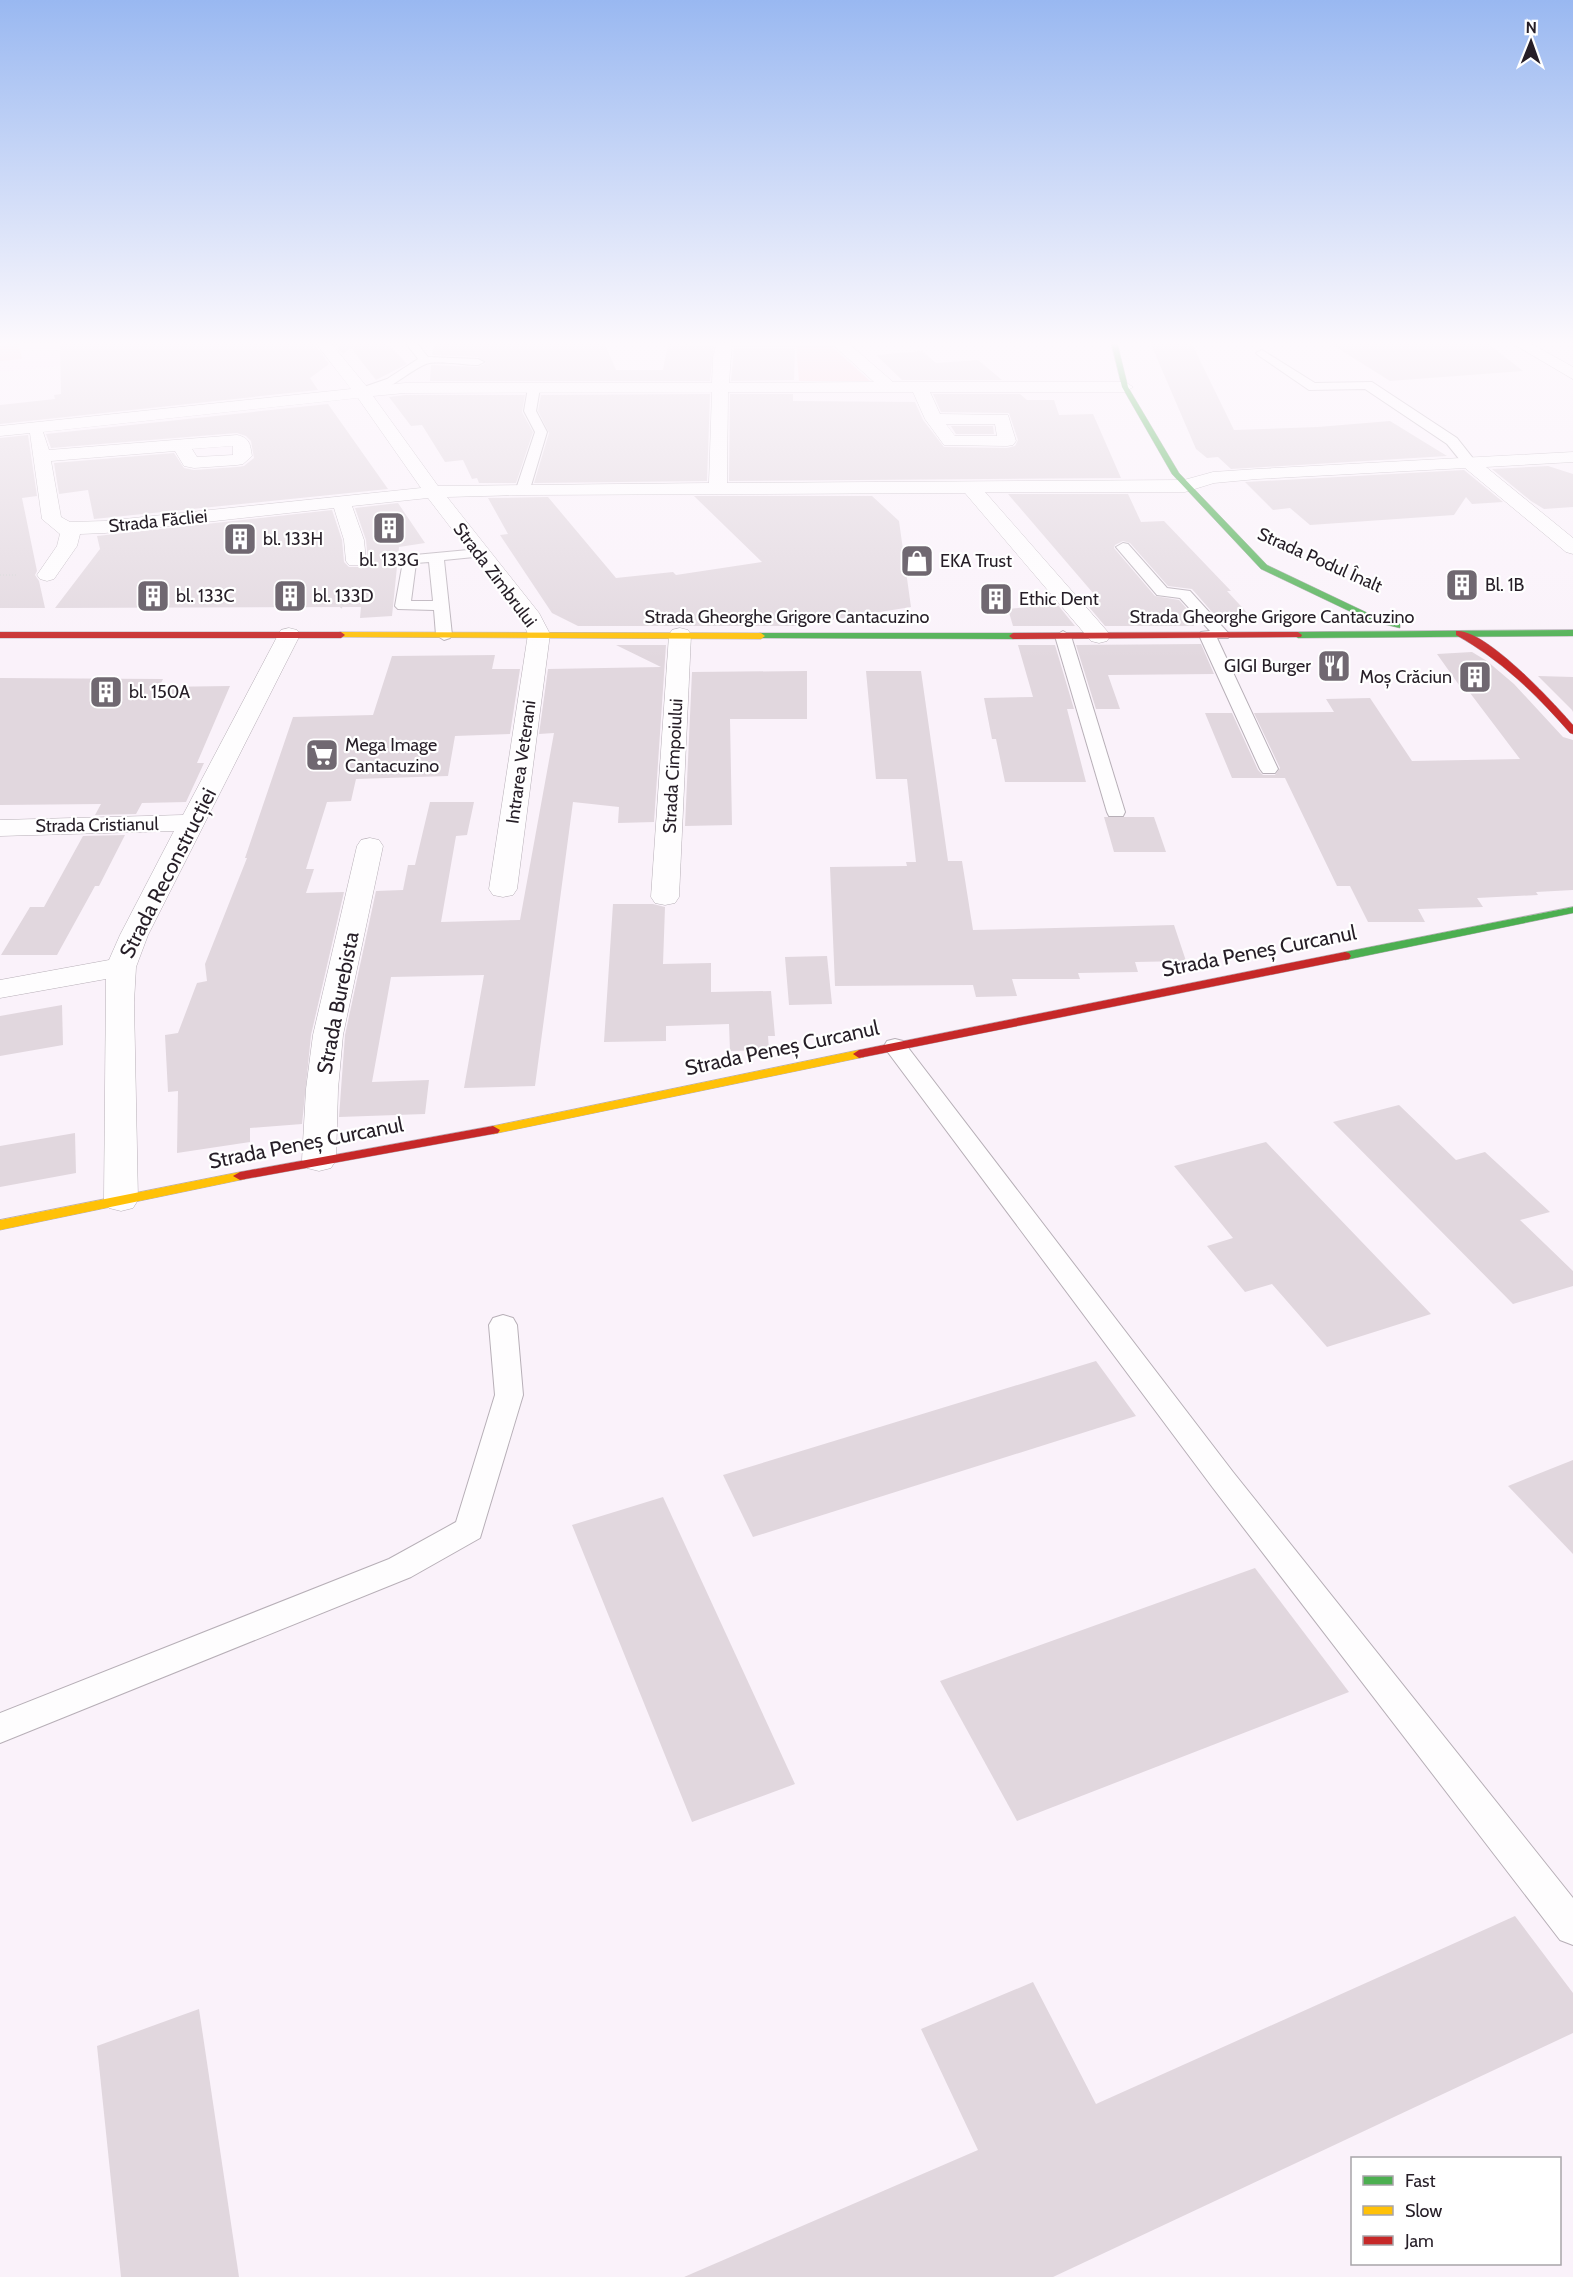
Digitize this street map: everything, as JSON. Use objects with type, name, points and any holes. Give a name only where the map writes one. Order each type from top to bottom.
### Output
[{"type":"main road","name":"Strada Podul Înalt","points":[[1160,448],[1185,486],[1264,567],[1373,619],[1403,627],[1461,634]]},
{"type":"main road","name":"Strada Podul Înalt","points":[[1241,544],[1300,573],[1410,619],[1461,634]]},
{"type":"main road","points":[[1264,567],[1283,590]]},
{"type":"main road","points":[[1305,619],[1317,635]]},
{"type":"main road","name":"Strada Gheorghe Grigore Cantacuzino","points":[[0,635],[1099,636],[1573,633]]},
{"type":"main road","points":[[1461,634],[1506,662],[1531,684],[1573,731]]},
{"type":"main road","name":"Strada Peneș Curcanul","points":[[0,1225],[319,1160],[500,1129],[895,1046],[1573,910]]},
{"type":"street","points":[[40,448],[52,519],[56,524],[67,528],[70,534],[70,542],[46,574]]},
{"type":"street","points":[[41,456],[140,448]]},
{"type":"street","name":"Strada Zimbrului","points":[[402,448],[479,553],[531,618],[539,634]]},
{"type":"street","points":[[718,487],[719,448]]},
{"type":"street","name":"Strada Făcliei","points":[[67,528],[105,527],[433,492],[718,487],[1185,486],[1213,478],[1239,476],[1573,457]]},
{"type":"street","points":[[1469,462],[1573,548]]},
{"type":"street","points":[[969,487],[1099,636]]},
{"type":"street","points":[[341,502],[354,540],[356,561]]},
{"type":"street","name":"Intrarea Veterani","points":[[502,889],[539,634]]},
{"type":"street","name":"Strada Reconstrucției","points":[[121,1200],[119,1002],[121,967],[134,935],[289,635]]},
{"type":"street","name":"Strada Cimpoiului","points":[[665,897],[680,635]]},
{"type":"street","name":"Strada Cristianul","points":[[0,828],[193,823]]},
{"type":"street","name":"Strada Burebista","points":[[319,1160],[322,1089],[328,1035],[370,846]]},
{"type":"street","points":[[0,989],[121,967]]},
{"type":"lane","points":[[523,489],[536,448]]},
{"type":"lane","points":[[1458,448],[1469,462]]},
{"type":"lane","points":[[1123,547],[1162,592],[1185,594],[1214,635],[1269,770]]},
{"type":"lane","points":[[439,606],[403,606],[409,559],[479,553]]},
{"type":"lane","points":[[436,557],[439,606],[444,635]]},
{"type":"lane","points":[[1063,636],[1116,812]]},
{"type":"lane","points":[[895,1046],[1223,1480],[1572,1924]]},
{"type":"lane","points":[[0,1728],[400,1568],[469,1529],[509,1395],[503,1325]]},
{"type":"path","points":[[339,614],[354,583],[356,561]]},
{"type":"building","points":[[0,448],[30,448],[37,496],[22,498],[37,571],[35,575],[39,581],[45,608],[0,608]]},
{"type":"building","points":[[252,448],[359,448],[388,489],[94,519],[88,490],[59,494],[54,463],[174,453],[184,468],[194,470],[244,466],[254,458]]},
{"type":"building","points":[[436,448],[528,448],[516,483],[479,483],[477,478],[472,479],[463,460],[445,462]]},
{"type":"building","points":[[544,448],[708,448],[707,481],[534,483]]},
{"type":"building","points":[[729,448],[1108,448],[1121,478],[729,481]]},
{"type":"building","points":[[1434,448],[1447,456],[1231,469],[1218,457],[1207,458],[1196,449]]},
{"type":"building","points":[[1548,466],[1573,474],[1573,507],[1544,509],[1492,469]]},
{"type":"building","points":[[1464,470],[1503,502],[1472,504],[1466,497],[1454,515],[1310,525],[1290,508],[1273,510],[1245,482]]},
{"type":"building","points":[[1008,494],[1128,494],[1141,522],[1164,521],[1231,591],[1227,591],[1251,617],[1219,620],[1192,589],[1168,586],[1130,543],[1123,541],[1114,548],[1155,596],[1179,600],[1198,621],[1193,622],[1194,626],[1105,626],[1084,601],[1099,600]]},
{"type":"building","points":[[694,496],[872,496],[899,521],[911,607],[793,626],[578,626],[552,613],[500,535],[508,534],[488,498],[548,497],[616,578],[673,572],[676,575],[762,562]]},
{"type":"building","points":[[398,503],[425,543],[399,547],[392,616],[360,618],[361,607],[55,608],[100,549],[97,536],[332,510],[342,540],[344,562],[349,567],[363,567],[368,561],[366,540],[355,508]]},
{"type":"building","points":[[1057,604],[1075,626],[1013,626],[1008,609]]},
{"type":"building","points":[[1201,644],[1214,674],[1108,675],[1120,709],[1096,709],[1076,645]]},
{"type":"building","points":[[616,645],[666,645],[654,822],[618,823],[619,807],[573,802],[535,1086],[464,1088],[484,975],[391,977],[372,1082],[429,1080],[425,1114],[339,1117],[345,1035],[376,891],[403,890],[408,865],[415,865],[430,802],[474,802],[467,835],[456,836],[441,922],[520,920],[554,733],[539,734],[548,669],[661,667]]},
{"type":"building","points":[[1018,645],[1055,645],[1074,709],[1067,709],[1086,782],[1005,782],[996,739],[992,739],[984,698],[1033,697]]},
{"type":"building","points":[[1472,652],[1487,661],[1514,684],[1563,737],[1573,740],[1573,890],[1536,892],[1538,895],[1477,898],[1483,907],[1418,909],[1425,922],[1368,922],[1350,886],[1337,886],[1285,778],[1232,778],[1205,713],[1232,713],[1258,770],[1263,775],[1275,775],[1280,768],[1254,713],[1334,712],[1326,699],[1370,698],[1412,761],[1520,759],[1464,685],[1459,685],[1437,654]]},
{"type":"building","points":[[495,655],[492,669],[520,669],[510,734],[455,736],[448,776],[356,779],[351,801],[327,802],[306,869],[314,869],[306,893],[344,892],[311,1035],[302,1124],[250,1128],[250,1142],[177,1153],[178,1091],[168,1092],[165,1035],[178,1033],[197,983],[207,981],[205,964],[247,858],[245,858],[293,717],[373,715],[392,656]]},
{"type":"building","points":[[807,671],[807,719],[730,719],[732,825],[685,826],[692,672]]},
{"type":"building","points":[[866,671],[921,671],[948,861],[962,861],[973,930],[1174,925],[1186,961],[1135,962],[1138,972],[1078,973],[1080,979],[1012,979],[1017,996],[976,997],[973,985],[835,986],[830,867],[907,866],[906,862],[916,862],[907,779],[876,779]]},
{"type":"building","points":[[1538,676],[1573,677],[1573,712],[1572,710]]},
{"type":"building","points":[[0,678],[163,679],[159,687],[230,686],[197,763],[204,763],[186,802],[142,803],[136,814],[95,815],[101,804],[0,805]]},
{"type":"building","points":[[1104,817],[1154,817],[1166,852],[1114,852]]},
{"type":"building","points":[[125,835],[99,886],[95,886],[57,955],[1,955],[30,907],[44,907],[83,836]]},
{"type":"building","points":[[613,904],[653,904],[665,907],[663,964],[711,963],[711,992],[771,991],[775,1036],[768,1036],[769,1050],[730,1051],[729,1024],[666,1026],[666,1041],[604,1042]]},
{"type":"building","points":[[827,956],[832,1004],[789,1005],[785,957]]},
{"type":"building","points":[[62,1005],[63,1045],[0,1056],[0,1016]]},
{"type":"building","points":[[1399,1105],[1456,1160],[1485,1152],[1550,1212],[1520,1220],[1573,1271],[1573,1286],[1513,1304],[1333,1122]]},
{"type":"building","points":[[75,1133],[76,1173],[0,1187],[0,1146]]},
{"type":"building","points":[[1266,1142],[1431,1314],[1327,1347],[1272,1284],[1245,1292],[1207,1246],[1233,1238],[1174,1166]]},
{"type":"building","points":[[1096,1361],[1136,1416],[753,1537],[723,1475]]},
{"type":"building","points":[[1573,1460],[1573,1554],[1508,1486]]},
{"type":"building","points":[[663,1497],[795,1784],[692,1822],[572,1525]]},
{"type":"building","points":[[1255,1568],[1349,1692],[1017,1821],[940,1681]]},
{"type":"building","points":[[1515,1916],[1573,1993],[1573,2033],[1053,2277],[684,2277],[978,2150],[921,2029],[1033,1982],[1096,2104]]},
{"type":"building","points":[[199,2009],[239,2277],[121,2277],[97,2046]]},
{"type":"traffic: fast","points":[[1161,448],[1176,474],[1264,567],[1373,619],[1397,626]]},
{"type":"traffic: fast","points":[[1298,635],[1573,633]]},
{"type":"traffic: fast","points":[[761,636],[1013,636]]},
{"type":"traffic: fast","points":[[1345,956],[1573,910]]},
{"type":"traffic: slow","points":[[341,635],[761,636]]},
{"type":"traffic: slow","points":[[493,1130],[859,1054]]},
{"type":"traffic: slow","points":[[0,1225],[240,1176]]},
{"type":"traffic: jam","points":[[1459,633],[1492,653],[1521,676],[1573,731]]},
{"type":"traffic: jam","points":[[0,635],[341,635]]},
{"type":"traffic: jam","points":[[1013,636],[1298,635]]},
{"type":"traffic: jam","points":[[859,1054],[1345,956]]},
{"type":"traffic: jam","points":[[240,1176],[493,1130]]},
{"type":"place","name":"bl. 133G","points":[[389,528]]},
{"type":"place","name":"bl. 133H","points":[[240,539]]},
{"type":"place","name":"EKA Trust","points":[[917,561]]},
{"type":"place","name":"Bl. 1B","points":[[1462,585]]},
{"type":"place","name":"bl. 133C","points":[[153,596]]},
{"type":"place","name":"bl. 133D","points":[[290,596]]},
{"type":"place","name":"Ethic Dent","points":[[996,599]]},
{"type":"place","name":"GIGI Burger","points":[[1334,666]]},
{"type":"place","name":"Moș Crăciun","points":[[1475,677]]},
{"type":"place","name":"bl. 150A","points":[[106,692]]},
{"type":"place","name":"Mega Image Cantacuzino","points":[[322,755]]}]
